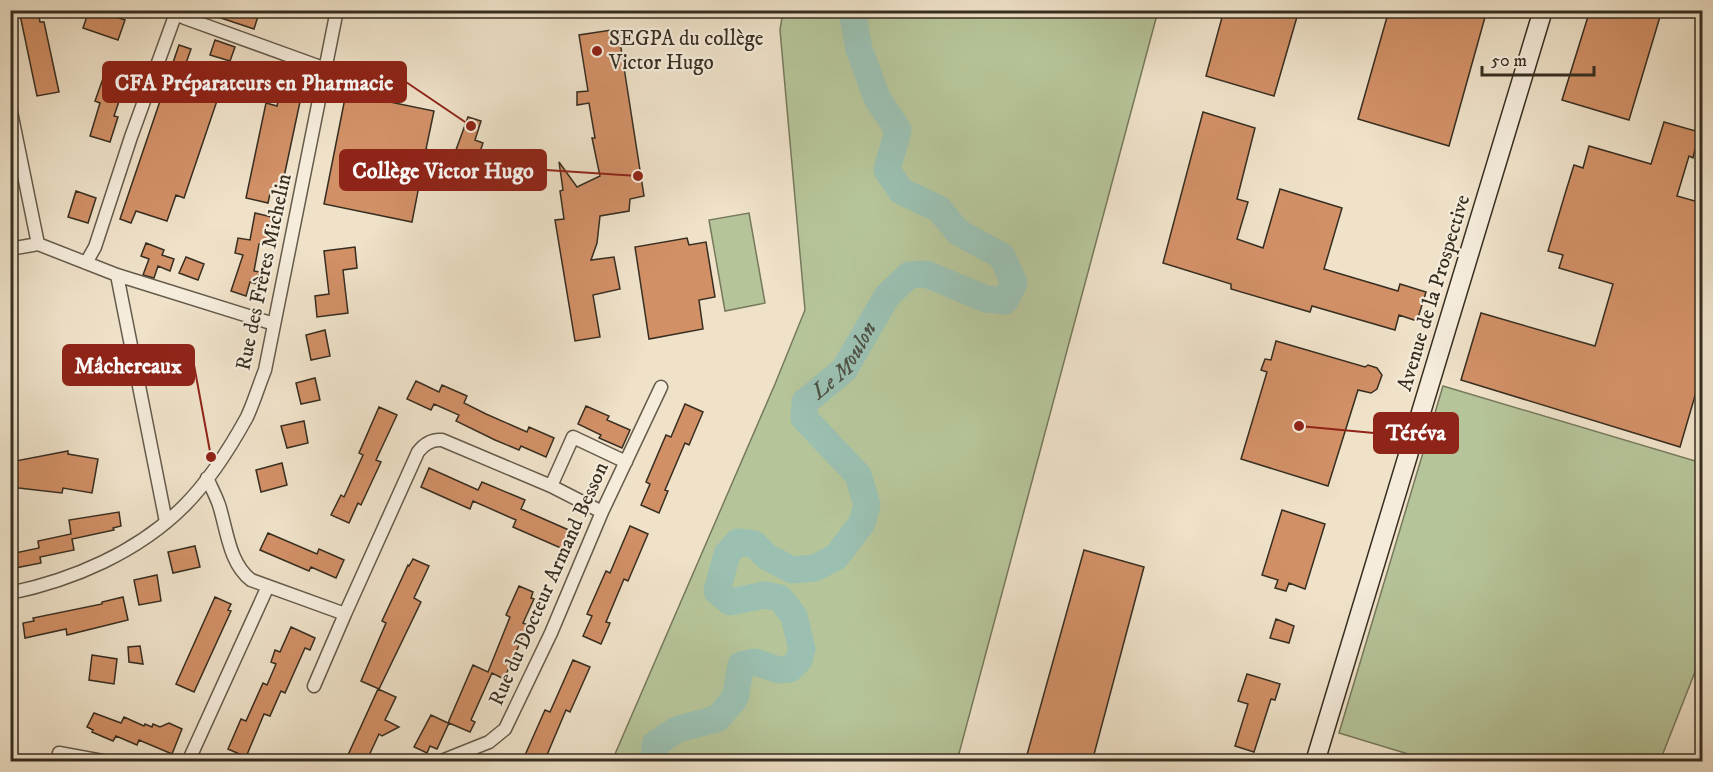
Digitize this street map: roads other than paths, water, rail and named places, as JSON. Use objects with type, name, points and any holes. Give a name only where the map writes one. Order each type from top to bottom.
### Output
[{"type":"main road","name":"Avenue de la Prospective","points":[[1315,762],[1544,10]]},
{"type":"street","name":"Rue des Frères Michelin","points":[[10,593],[56,581],[85,570],[120,552],[166,522],[185,505],[218,465],[248,415],[265,370],[337,10]]},
{"type":"street","points":[[86,263],[95,247],[173,12],[326,69]]},
{"type":"street","points":[[10,106],[38,244]]},
{"type":"street","points":[[10,249],[38,244],[117,275],[274,324]]},
{"type":"street","points":[[117,275],[166,522]]},
{"type":"street","name":"Rue du Docteur Armand Besson","points":[[439,762],[489,742],[505,729],[551,633],[602,512],[661,387]]},
{"type":"street","points":[[551,486],[573,436],[626,462]]},
{"type":"street","points":[[314,686],[423,445],[442,440],[551,486],[602,512]]},
{"type":"street","points":[[207,478],[218,502],[235,560],[240,569],[251,579],[345,614]]},
{"type":"street","points":[[188,762],[268,586]]},
{"type":"street","points":[[59,753],[108,762]]},
{"type":"waterway","name":"Le Moulon","points":[[654,762],[655,744],[678,729],[717,719],[735,698],[741,665],[755,662],[779,670],[790,669],[799,660],[802,649],[794,616],[780,598],[765,595],[730,602],[717,591],[727,554],[738,542],[754,544],[767,557],[792,570],[815,568],[836,557],[862,523],[867,505],[858,475],[804,418],[805,402],[844,370],[887,296],[909,275],[926,274],[986,299],[1005,301],[1014,283],[1002,256],[958,232],[939,209],[901,191],[887,170],[898,130],[877,98],[859,49],[850,10]]},
{"type":"place","name":"SEGPA du collège Victor Hugo","points":[[597,51]]},
{"type":"place","name":"CFA Préparateurs en Pharmacie","points":[[471,126]]},
{"type":"place","name":"Collège Victor Hugo","points":[[638,176]]},
{"type":"place","name":"Téréva","points":[[1299,426]]},
{"type":"place","name":"Mâchereaux","points":[[211,457]]}]
